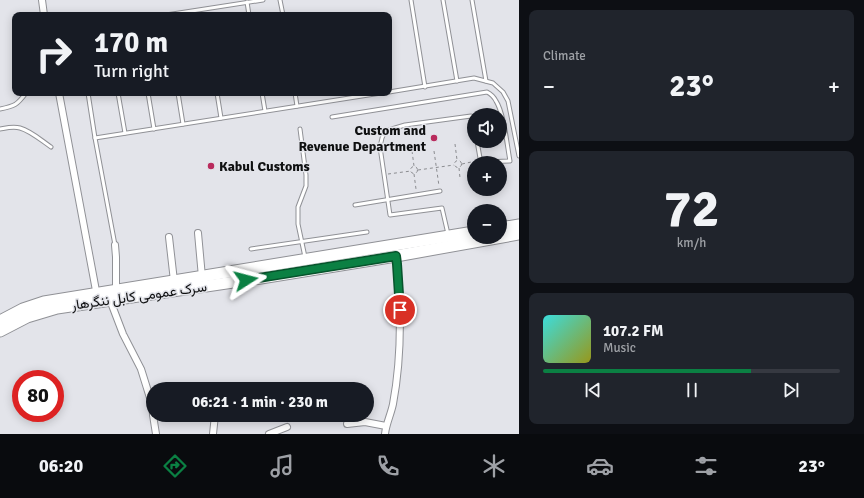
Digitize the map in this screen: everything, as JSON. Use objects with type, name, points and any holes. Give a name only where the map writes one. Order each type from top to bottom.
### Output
[{"type":"highway","points":[[507,227],[519,225]]},
{"type":"highway","name":"سرک عمومی کابل ننگرهار","points":[[0,321],[23,309],[44,302],[261,278],[306,264],[467,233]]},
{"type":"highway","name":"سرک عمومی کابل ننگرهار","points":[[113,295],[202,276],[306,264],[396,256],[519,234]]},
{"type":"highway","name":"سرک عمومی کابل ننگرهار","points":[[0,331],[27,317],[97,297]]},
{"type":"street","points":[[42,0],[44,12]]},
{"type":"street","points":[[60,96],[97,297]]},
{"type":"street","points":[[198,233],[202,276]]},
{"type":"street","points":[[169,237],[174,281]]},
{"type":"street","points":[[115,245],[116,257],[113,295],[123,334],[141,369],[146,385]]},
{"type":"street","points":[[385,434],[392,405],[399,363],[400,310],[396,256]]},
{"type":"street","points":[[154,422],[156,434]]},
{"type":"street","points":[[213,434],[214,422]]},
{"type":"street","points":[[347,424],[365,422],[386,426]]},
{"type":"street","points":[[269,434],[287,427]]},
{"type":"lane","points":[[185,12],[263,0]]},
{"type":"lane","points":[[280,0],[282,12]]},
{"type":"lane","points":[[411,0],[425,87]]},
{"type":"lane","points":[[443,0],[457,81]]},
{"type":"lane","points":[[472,0],[486,81]]},
{"type":"lane","points":[[247,2],[249,12]]},
{"type":"lane","points":[[392,92],[474,78],[494,83],[503,92],[508,101],[519,156]]},
{"type":"lane","points":[[332,117],[487,92],[497,101],[502,114],[510,161],[507,161]]},
{"type":"lane","points":[[0,109],[13,107],[24,96]]},
{"type":"lane","points":[[88,96],[115,245]]},
{"type":"lane","points":[[119,96],[125,133]]},
{"type":"lane","points":[[148,96],[154,129]]},
{"type":"lane","points":[[178,96],[183,124]]},
{"type":"lane","points":[[217,96],[221,118]]},
{"type":"lane","points":[[262,96],[265,111]]},
{"type":"lane","points":[[295,96],[297,106]]},
{"type":"lane","points":[[95,138],[361,96]]},
{"type":"lane","points":[[448,236],[442,208],[390,215],[380,147],[385,131],[405,125],[467,117]]},
{"type":"lane","points":[[0,129],[13,127],[20,128],[34,135],[51,147]]},
{"type":"lane","points":[[300,129],[306,186],[298,207],[298,224],[306,264]]},
{"type":"lane","points":[[356,205],[440,191]]},
{"type":"lane","points":[[250,249],[367,232]]},
{"type":"path","points":[[454,165],[455,161],[457,160],[455,144]]},
{"type":"path","points":[[384,175],[411,171],[414,167],[412,151]]},
{"type":"path","points":[[434,151],[440,191]]},
{"type":"path","points":[[457,160],[460,161],[461,164]]},
{"type":"path","points":[[460,178],[459,167],[461,164],[467,163]]},
{"type":"path","points":[[414,174],[418,170],[436,167],[454,165],[459,167]]},
{"type":"path","points":[[414,167],[418,170]]},
{"type":"path","points":[[411,171],[414,174],[416,189]]},
{"type":"place","name":"Custom and Revenue Department","points":[[434,138]]},
{"type":"place","name":"Kabul Customs","points":[[211,166]]},
{"type":"route","points":[[246,280],[396,256],[400,310]]}]
